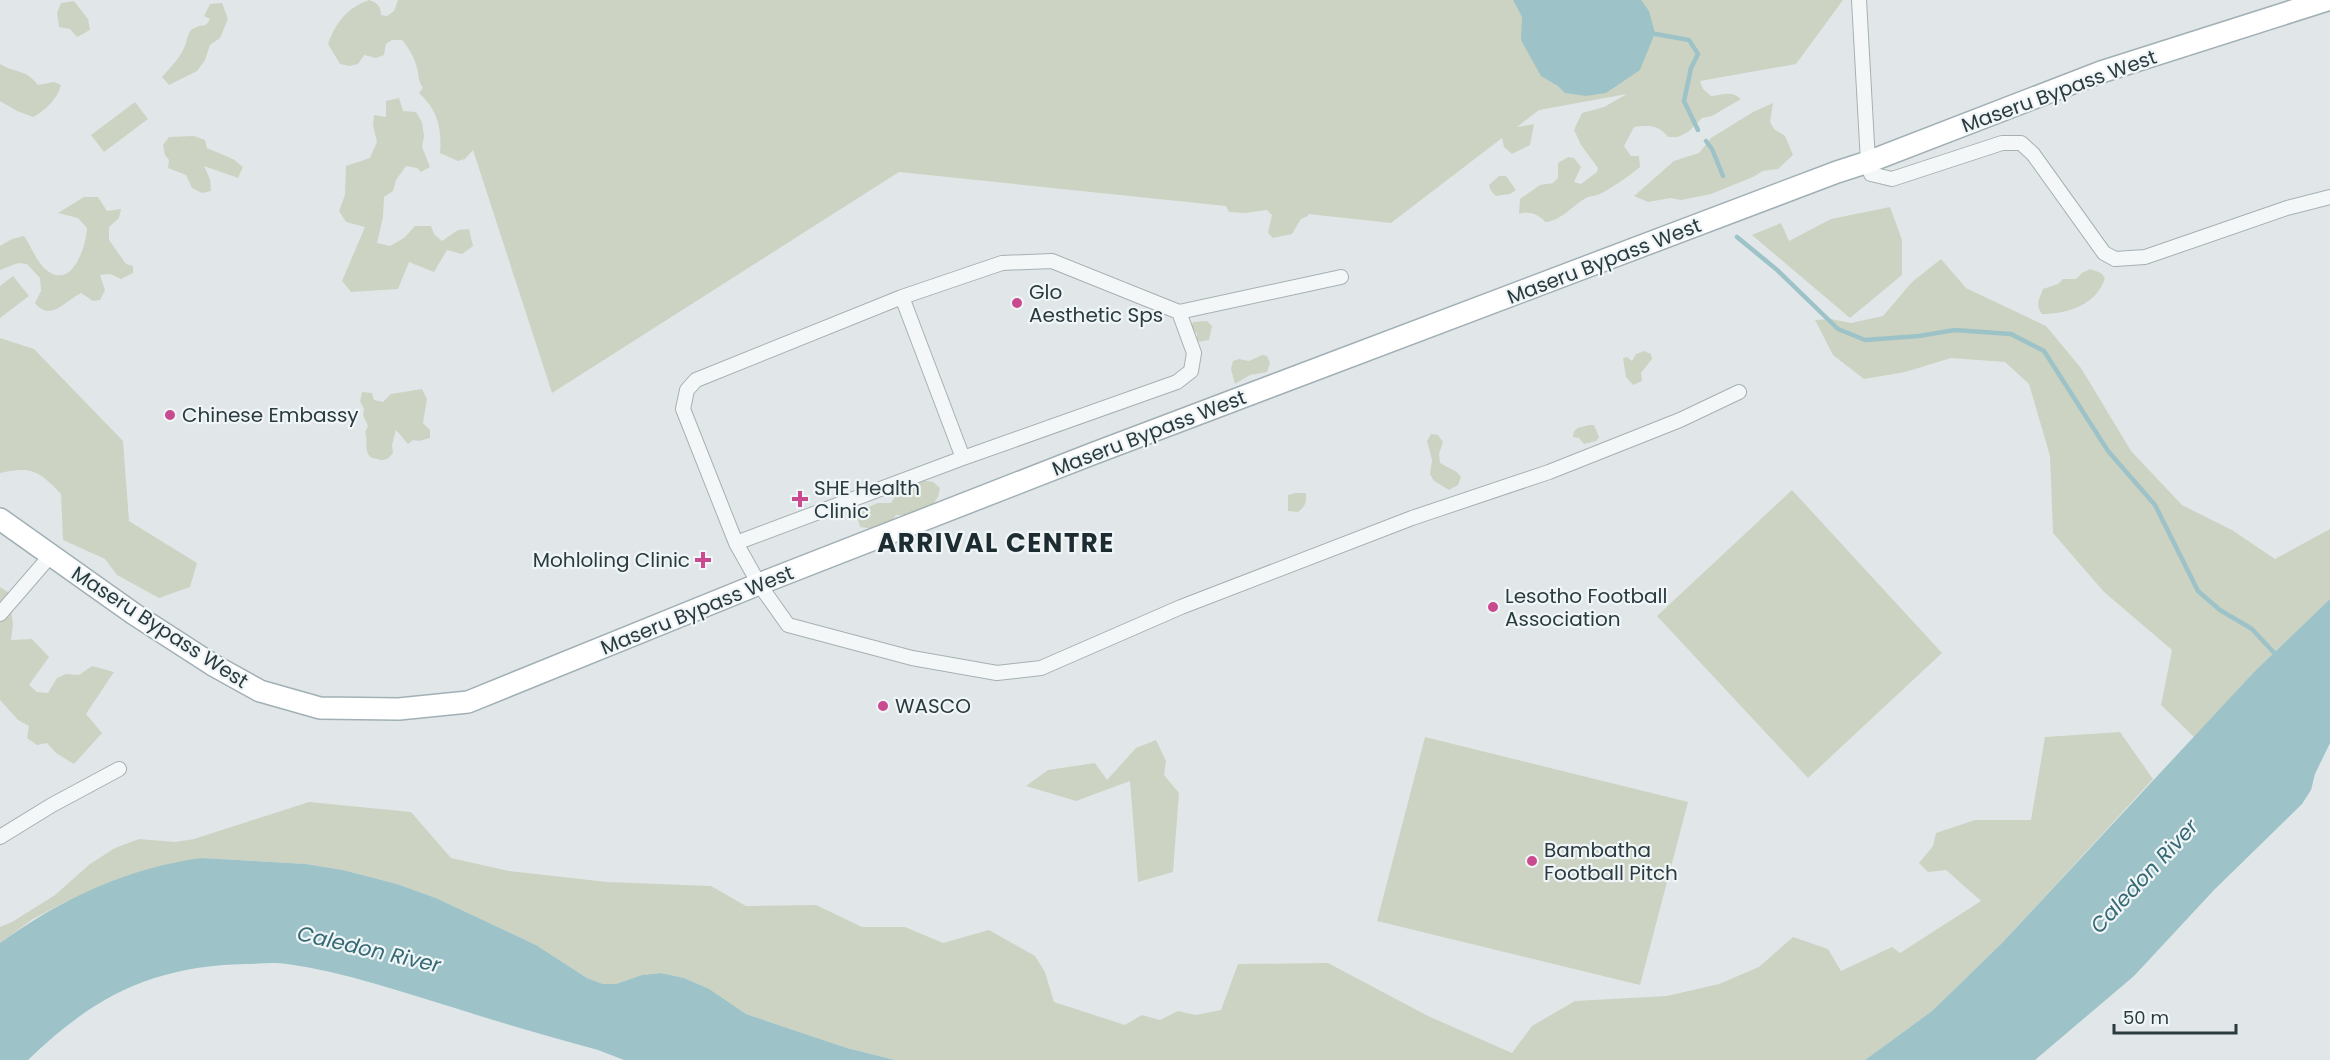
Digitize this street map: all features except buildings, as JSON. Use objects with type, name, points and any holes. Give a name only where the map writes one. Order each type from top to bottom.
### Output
[{"type":"main road","name":"Maseru Bypass West","points":[[0,519],[183,646],[260,690],[320,708],[399,709],[468,702],[759,584],[1092,454],[2101,72],[2327,0]]},
{"type":"street","points":[[1859,0],[1868,162],[1871,174],[1892,179],[2002,143],[2021,143],[2046,170],[2104,253],[2115,260],[2145,257],[2287,208],[2330,197]]},
{"type":"street","points":[[1341,277],[1179,312],[1052,261],[1002,263],[902,297],[696,380],[687,390],[683,410],[736,543],[759,584],[788,626],[912,658],[997,673],[1041,668],[1181,608],[1412,518],[1549,472],[1680,420],[1739,392]]},
{"type":"street","points":[[902,297],[963,458]]},
{"type":"street","points":[[736,543],[963,458],[1177,382],[1191,370],[1194,353],[1179,312]]},
{"type":"street","points":[[0,614],[51,555]]},
{"type":"street","points":[[0,837],[52,805],[119,769]]},
{"type":"green space","points":[[369,0],[378,5],[381,15],[387,16],[394,11],[398,0],[1843,0],[1796,64],[1700,81],[1703,89],[1711,96],[1730,94],[1741,99],[1712,116],[1702,118],[1688,132],[1678,137],[1668,137],[1661,130],[1653,127],[1634,127],[1624,146],[1631,156],[1639,156],[1640,167],[1610,188],[1586,198],[1551,221],[1545,222],[1533,214],[1519,214],[1520,199],[1540,185],[1553,183],[1558,178],[1558,163],[1568,157],[1574,158],[1581,167],[1574,182],[1581,184],[1597,172],[1598,168],[1581,145],[1574,130],[1582,113],[1604,107],[1627,94],[1539,110],[1517,127],[1534,124],[1530,145],[1512,154],[1504,147],[1502,138],[1391,223],[1308,214],[1301,219],[1292,234],[1273,238],[1268,233],[1272,215],[1267,210],[1245,213],[1229,212],[1226,206],[899,172],[552,393],[473,150],[465,159],[458,161],[440,153],[439,128],[435,113],[419,93],[423,88],[409,49],[402,40],[392,40],[386,44],[384,55],[376,58],[364,55],[358,64],[350,66],[340,64],[328,44],[343,17],[354,7]]},
{"type":"green space","points":[[74,1],[88,19],[90,30],[77,37],[70,29],[59,27],[57,13],[61,3]]},
{"type":"green space","points":[[222,3],[228,19],[220,38],[210,45],[205,60],[197,71],[169,85],[162,77],[181,54],[189,33],[194,28],[206,25],[210,19],[204,16],[210,4]]},
{"type":"green space","points":[[0,64],[29,76],[38,85],[54,82],[61,85],[57,95],[50,104],[33,117],[17,111],[0,101]]},
{"type":"green space","points":[[399,98],[403,111],[416,112],[422,122],[424,136],[422,147],[430,167],[421,172],[417,168],[406,166],[396,180],[393,191],[384,197],[383,217],[377,243],[390,246],[404,238],[415,226],[431,226],[434,234],[442,241],[458,230],[469,229],[473,246],[462,254],[447,250],[434,272],[409,262],[398,289],[351,292],[342,281],[365,227],[346,222],[339,211],[345,195],[346,166],[370,158],[377,142],[373,125],[374,115],[386,117],[386,101]]},
{"type":"green space","points":[[135,102],[148,119],[104,152],[91,135]]},
{"type":"green space","points":[[1773,103],[1770,122],[1774,129],[1785,136],[1793,155],[1778,169],[1763,171],[1711,194],[1681,200],[1670,198],[1648,202],[1634,196],[1674,161],[1699,153],[1711,138],[1753,112]]},
{"type":"green space","points":[[194,136],[205,140],[207,148],[233,159],[243,167],[238,178],[204,166],[210,179],[211,191],[202,193],[192,188],[186,175],[168,168],[169,160],[165,155],[163,145],[169,137]]},
{"type":"green space","points":[[1499,176],[1506,176],[1516,190],[1510,194],[1496,196],[1489,185]]},
{"type":"green space","points":[[84,197],[98,197],[107,211],[121,209],[119,218],[109,227],[109,240],[126,264],[133,266],[133,273],[121,279],[110,274],[100,275],[105,290],[100,300],[93,301],[81,293],[52,311],[46,311],[35,303],[41,291],[40,278],[27,264],[18,263],[0,270],[0,246],[12,239],[24,236],[44,268],[54,274],[62,275],[69,272],[80,256],[87,228],[78,218],[58,213]]},
{"type":"green space","points":[[1890,207],[1902,240],[1902,275],[1850,318],[1752,235],[1781,223],[1789,241],[1831,219]]},
{"type":"green space","points":[[1941,259],[1966,288],[2046,326],[2081,368],[2131,451],[2182,505],[2232,530],[2275,559],[2330,529],[2330,599],[2254,672],[2194,737],[2161,705],[2172,650],[2104,592],[2053,533],[2050,456],[2029,384],[2005,362],[1951,358],[1905,372],[1864,379],[1833,355],[1815,320],[1831,319],[1851,323],[1883,316],[1912,282]]},
{"type":"green space","points":[[2090,269],[2101,273],[2105,278],[2095,295],[2071,310],[2042,314],[2038,305],[2043,289],[2058,284],[2063,279],[2076,279]]},
{"type":"green space","points":[[13,276],[29,296],[0,318],[0,286]]},
{"type":"green space","points":[[1207,321],[1212,326],[1209,340],[1197,342],[1197,333],[1190,329],[1193,322]]},
{"type":"green space","points":[[0,338],[34,349],[123,441],[129,521],[197,563],[190,587],[159,598],[117,575],[105,559],[63,540],[61,494],[47,480],[28,471],[0,473]]},
{"type":"green space","points":[[1644,351],[1651,354],[1652,359],[1641,373],[1642,381],[1633,385],[1626,377],[1623,358],[1627,357],[1632,361],[1636,354]]},
{"type":"green space","points":[[1262,355],[1267,356],[1270,363],[1267,372],[1250,375],[1235,384],[1231,369],[1233,361],[1239,359],[1249,361]]},
{"type":"green space","points":[[422,389],[427,399],[423,423],[430,430],[430,438],[413,440],[408,444],[396,430],[392,445],[393,453],[383,460],[370,457],[365,432],[368,426],[360,401],[362,392],[372,393],[374,400],[383,402],[391,394]]},
{"type":"green space","points":[[1594,425],[1599,437],[1596,441],[1584,444],[1579,438],[1573,437],[1576,429]]},
{"type":"green space","points":[[1431,434],[1438,435],[1443,442],[1439,454],[1440,463],[1457,472],[1461,477],[1458,485],[1449,490],[1434,481],[1430,474],[1432,460],[1427,441]]},
{"type":"green space","points":[[913,479],[933,482],[940,488],[938,497],[925,516],[896,515],[888,526],[876,529],[860,527],[856,512],[878,503],[891,503],[902,485]]},
{"type":"green space","points":[[1792,490],[1942,653],[1808,778],[1657,616]]},
{"type":"green space","points":[[1306,493],[1305,504],[1298,512],[1288,511],[1288,495]]},
{"type":"green space","points":[[0,587],[8,592],[13,624],[11,640],[32,639],[49,657],[29,685],[37,692],[48,693],[57,678],[66,674],[79,675],[92,666],[114,672],[86,714],[102,733],[74,764],[56,753],[47,743],[37,745],[27,738],[29,726],[18,720],[0,700]]},
{"type":"green space","points":[[2120,732],[2153,779],[2002,943],[1932,1011],[1865,1060],[895,1060],[847,1048],[746,1014],[709,990],[684,978],[661,973],[642,975],[617,984],[603,984],[587,978],[536,945],[436,898],[397,884],[343,870],[306,864],[202,858],[65,902],[33,919],[0,943],[0,927],[55,895],[90,864],[115,848],[139,839],[175,842],[194,839],[309,802],[411,812],[451,858],[509,871],[607,882],[711,886],[746,906],[816,905],[862,927],[905,927],[943,943],[989,930],[1035,956],[1045,972],[1054,1002],[1125,1025],[1142,1015],[1160,1020],[1178,1011],[1196,1015],[1221,1010],[1238,964],[1328,963],[1428,1016],[1512,1053],[1532,1026],[1575,1001],[1667,996],[1719,984],[1759,967],[1793,937],[1828,949],[1841,971],[1892,947],[1900,953],[1981,901],[1946,870],[1928,872],[1919,863],[1933,846],[1936,833],[1975,820],[2031,820],[2045,737]]},
{"type":"green space","name":"Bambatha Football Pitch","points":[[1425,737],[1688,802],[1640,985],[1377,921]]},
{"type":"green space","points":[[1156,740],[1166,761],[1164,775],[1179,793],[1173,872],[1138,882],[1130,781],[1076,801],[1026,786],[1048,770],[1095,763],[1107,780],[1136,748]]},
{"type":"water","points":[[1513,0],[1641,0],[1649,11],[1655,33],[1640,70],[1606,93],[1586,96],[1565,93],[1541,76],[1521,40],[1522,17]]},
{"type":"water","name":"Caledon River","points":[[2330,599],[2330,743],[2315,774],[2311,790],[2302,804],[2214,890],[2134,976],[2035,1060],[1865,1060],[1932,1011],[2002,943],[2254,672]]},
{"type":"water","name":"Caledon River","points":[[202,858],[306,864],[343,870],[397,884],[436,898],[536,945],[587,978],[603,984],[616,984],[642,975],[661,973],[684,978],[709,989],[746,1014],[847,1048],[895,1060],[624,1060],[598,1050],[373,983],[330,972],[272,963],[213,966],[154,978],[101,1002],[77,1018],[28,1060],[0,1060],[0,943],[71,899],[96,888],[147,869]]},
{"type":"waterway","points":[[1650,33],[1689,40],[1698,54],[1691,68],[1684,101],[1698,130]]},
{"type":"waterway","points":[[1706,141],[1712,149],[1723,176]]},
{"type":"waterway","points":[[1737,237],[1776,269],[1838,329],[1865,340],[1919,336],[1955,330],[2011,334],[2044,351],[2108,451],[2155,505],[2198,591],[2220,610],[2252,629],[2276,655]]},
{"type":"place","name":"Glo Aesthetic Sps","points":[[1017,303]]},
{"type":"place","name":"Chinese Embassy","points":[[170,415]]},
{"type":"place","name":"SHE Health Clinic","points":[[800,499]]},
{"type":"place","name":"Mohloling Clinic","points":[[703,560]]},
{"type":"place","name":"Lesotho Football Association","points":[[1493,607]]},
{"type":"place","name":"WASCO","points":[[883,706]]},
{"type":"place","name":"Bambatha Football Pitch","points":[[1532,861]]},
{"type":"district","name":"ARRIVAL CENTRE","points":[[996,543]]}]
